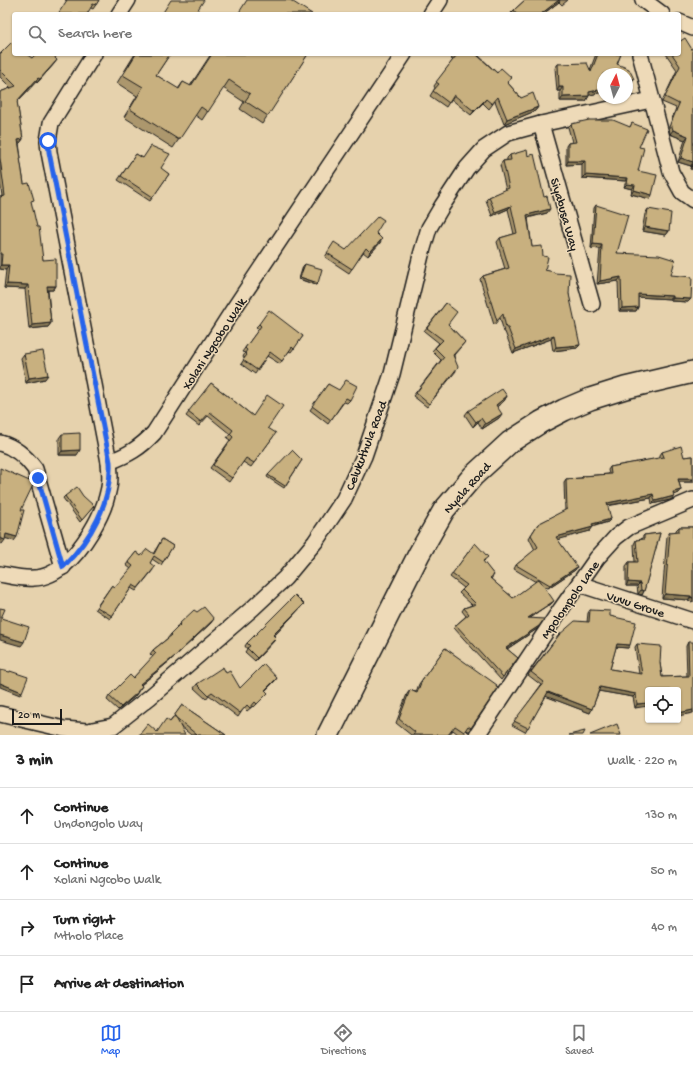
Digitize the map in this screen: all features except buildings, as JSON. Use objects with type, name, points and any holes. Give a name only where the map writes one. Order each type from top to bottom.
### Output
[{"type":"street","points":[[120,12],[128,0]]},
{"type":"street","points":[[432,12],[440,0]]},
{"type":"street","points":[[644,6],[658,12]]},
{"type":"street","points":[[681,23],[693,28]]},
{"type":"street","points":[[0,574],[34,578],[51,573],[63,567],[72,558],[86,539],[103,510],[110,483],[110,462],[48,141],[51,123],[54,117],[93,56]]},
{"type":"street","name":"Xolani Ngcobo Walk","points":[[110,462],[128,455],[143,444],[154,433],[233,310],[403,56]]},
{"type":"street","points":[[641,56],[671,172],[682,192],[693,200]]},
{"type":"street","name":"Celukuthula Road","points":[[0,714],[64,729],[87,731],[113,726],[253,608],[285,578],[315,542],[344,499],[364,456],[392,374],[429,228],[467,168],[484,149],[508,133],[541,124],[652,100]]},
{"type":"street","name":"Siyabusa Way","points":[[541,124],[592,304]]},
{"type":"street","name":"Nyala Road","points":[[328,735],[419,554],[444,510],[473,476],[510,442],[541,422],[564,410],[590,399],[625,388],[693,372]]},
{"type":"street","points":[[0,443],[17,451],[27,459],[35,469],[63,567]]},
{"type":"street","name":"Mpolompolo Lane","points":[[477,735],[561,608],[597,558],[616,537],[629,527],[693,500]]},
{"type":"street","name":"Vuvu Grove","points":[[579,584],[693,621]]},
{"type":"route","points":[[38,478],[63,567],[72,558],[86,539],[103,510],[110,483],[110,462],[48,141]]}]
